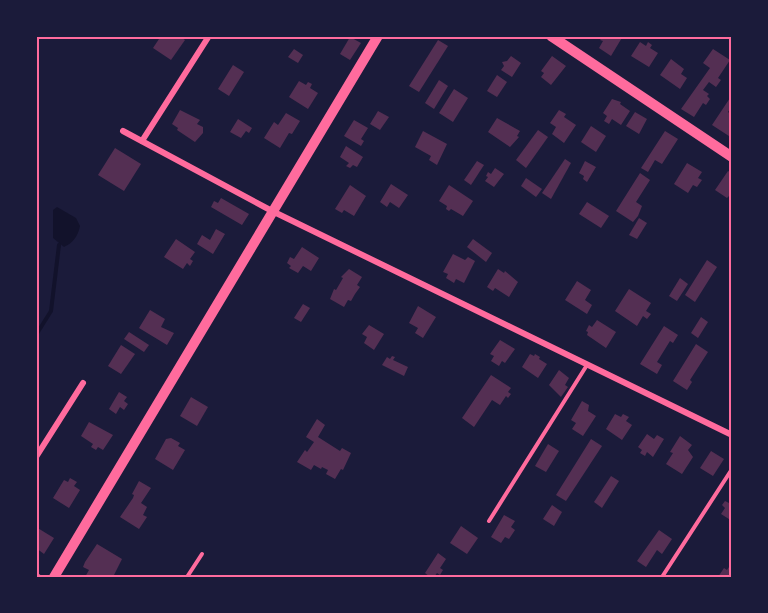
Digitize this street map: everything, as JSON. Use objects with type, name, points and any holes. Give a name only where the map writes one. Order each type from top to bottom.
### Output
[{"type":"street","points":[[142,141],[209,36]]},
{"type":"street","points":[[54,577],[378,36]]},
{"type":"street","points":[[550,36],[732,157]]},
{"type":"street","points":[[123,131],[272,211],[732,435]]},
{"type":"street","points":[[36,457],[83,383]]},
{"type":"lane","points":[[489,521],[587,365]]},
{"type":"lane","points":[[662,577],[732,469]]},
{"type":"lane","points":[[187,577],[202,554]]},
{"type":"shaded area","points":[[57,207],[76,218],[80,226],[75,239],[64,247],[53,238],[53,210]]},
{"type":"building","points":[[161,36],[179,36],[185,40],[171,60],[153,48]]},
{"type":"building","points":[[603,36],[623,36],[611,56],[599,48]]},
{"type":"building","points":[[350,37],[361,43],[350,60],[340,54]]},
{"type":"building","points":[[438,40],[448,46],[419,92],[409,86]]},
{"type":"building","points":[[640,42],[646,46],[648,42],[652,45],[650,48],[658,53],[649,67],[631,56]]},
{"type":"building","points":[[294,49],[303,55],[298,63],[288,57]]},
{"type":"building","points":[[713,49],[730,60],[718,78],[721,80],[716,87],[709,82],[703,90],[709,94],[707,96],[710,99],[706,105],[703,103],[694,117],[681,109],[710,68],[703,63]]},
{"type":"building","points":[[511,56],[521,63],[512,77],[501,70],[504,66],[502,62],[507,61]]},
{"type":"building","points":[[552,56],[566,66],[551,85],[541,77],[544,73],[541,71]]},
{"type":"building","points":[[671,59],[684,69],[681,74],[687,78],[680,89],[660,75]]},
{"type":"building","points":[[233,65],[244,72],[229,96],[218,89]]},
{"type":"building","points":[[497,75],[507,82],[497,97],[487,91]]},
{"type":"building","points":[[439,80],[448,86],[434,109],[425,103]]},
{"type":"building","points":[[299,81],[306,85],[308,82],[312,84],[310,88],[318,93],[308,109],[289,97]]},
{"type":"building","points":[[454,89],[468,98],[453,122],[439,113]]},
{"type":"building","points":[[730,98],[732,106],[728,112],[732,115],[732,138],[712,125]]},
{"type":"building","points":[[612,99],[621,102],[620,104],[630,111],[621,125],[612,119],[609,124],[604,121],[607,116],[603,113]]},
{"type":"building","points":[[180,110],[200,120],[197,124],[203,127],[203,133],[195,142],[172,124]]},
{"type":"building","points":[[559,110],[566,114],[564,117],[576,125],[564,143],[552,134],[556,127],[550,123]]},
{"type":"building","points":[[378,111],[389,117],[380,130],[370,124]]},
{"type":"building","points":[[635,112],[647,119],[639,134],[626,126]]},
{"type":"building","points":[[286,113],[300,121],[280,148],[264,138],[274,122],[278,125]]},
{"type":"building","points":[[497,118],[520,131],[517,136],[519,137],[510,147],[488,132]]},
{"type":"building","points":[[238,119],[252,128],[249,133],[246,131],[241,138],[230,132]]},
{"type":"building","points":[[354,120],[368,128],[361,139],[364,141],[361,146],[344,136]]},
{"type":"building","points":[[591,126],[606,136],[596,152],[581,142]]},
{"type":"building","points":[[538,130],[548,137],[526,168],[516,160]]},
{"type":"building","points":[[423,131],[447,144],[437,165],[429,160],[431,156],[415,147]]},
{"type":"building","points":[[665,131],[678,139],[662,164],[655,160],[648,172],[641,168]]},
{"type":"building","points":[[346,146],[363,157],[357,167],[346,166],[349,163],[340,157]]},
{"type":"building","points":[[115,148],[141,164],[124,191],[98,175]]},
{"type":"building","points":[[565,159],[571,163],[551,199],[542,193]]},
{"type":"building","points":[[477,161],[484,165],[471,185],[464,180]]},
{"type":"building","points":[[585,161],[596,167],[587,182],[579,173]]},
{"type":"building","points":[[687,163],[702,172],[698,178],[702,180],[697,187],[693,185],[688,193],[674,184]]},
{"type":"building","points":[[495,168],[504,174],[494,187],[485,181],[488,172],[491,174]]},
{"type":"building","points":[[728,171],[732,173],[732,195],[727,198],[715,190]]},
{"type":"building","points":[[640,173],[650,180],[636,202],[642,206],[633,222],[616,211]]},
{"type":"building","points":[[526,178],[542,189],[536,197],[521,186]]},
{"type":"building","points":[[391,184],[408,195],[399,208],[390,202],[387,207],[380,202]]},
{"type":"building","points":[[350,185],[366,196],[354,216],[344,210],[342,213],[335,209]]},
{"type":"building","points":[[449,185],[473,201],[463,216],[451,209],[449,211],[446,209],[447,206],[439,201]]},
{"type":"building","points":[[221,198],[249,214],[242,225],[211,207],[214,201],[218,203]]},
{"type":"building","points":[[587,202],[609,216],[601,228],[579,214]]},
{"type":"building","points":[[639,218],[647,223],[637,239],[629,235]]},
{"type":"building","points":[[216,229],[225,234],[213,254],[197,244],[202,235],[210,240]]},
{"type":"building","points":[[176,239],[195,252],[190,259],[193,261],[190,266],[187,263],[183,269],[164,257]]},
{"type":"building","points":[[473,239],[492,253],[486,262],[467,247]]},
{"type":"building","points":[[302,247],[319,258],[311,271],[303,266],[298,273],[289,268],[291,266],[287,263],[290,257],[294,259]]},
{"type":"building","points":[[453,254],[465,260],[468,257],[475,261],[464,283],[456,279],[454,283],[446,278],[448,274],[443,272]]},
{"type":"building","points":[[707,260],[717,267],[695,302],[685,295]]},
{"type":"building","points":[[349,269],[362,277],[357,285],[360,287],[344,307],[330,299],[334,289],[336,290],[343,278],[341,277]]},
{"type":"building","points":[[498,269],[504,273],[505,271],[518,282],[509,297],[495,288],[493,291],[487,287]]},
{"type":"building","points":[[680,278],[688,284],[677,301],[669,296]]},
{"type":"building","points":[[577,281],[591,290],[585,300],[592,305],[587,314],[565,300]]},
{"type":"building","points":[[629,289],[651,303],[646,311],[651,314],[647,319],[643,316],[637,326],[615,311]]},
{"type":"building","points":[[303,304],[310,308],[301,322],[294,318]]},
{"type":"building","points":[[418,306],[436,317],[423,338],[415,333],[418,328],[409,323]]},
{"type":"building","points":[[150,310],[165,319],[161,327],[174,333],[167,345],[139,328]]},
{"type":"building","points":[[701,317],[708,322],[698,338],[691,333]]},
{"type":"building","points":[[597,320],[616,332],[606,348],[587,335],[589,325],[592,327]]},
{"type":"building","points":[[369,325],[384,334],[374,350],[364,343],[367,337],[362,334]]},
{"type":"building","points":[[664,326],[678,335],[673,343],[670,341],[657,362],[662,365],[657,374],[640,364]]},
{"type":"building","points":[[129,332],[149,345],[144,352],[124,339]]},
{"type":"building","points":[[500,340],[515,349],[505,363],[502,361],[499,366],[491,361],[494,356],[490,354]]},
{"type":"building","points":[[696,344],[708,352],[690,380],[692,382],[687,390],[673,381]]},
{"type":"building","points":[[121,345],[135,354],[121,374],[108,366]]},
{"type":"building","points":[[530,354],[534,356],[535,354],[547,364],[538,378],[522,367]]},
{"type":"building","points":[[392,356],[395,357],[393,360],[408,367],[404,376],[382,365],[387,357],[390,359]]},
{"type":"building","points":[[559,370],[569,378],[565,385],[568,387],[561,397],[549,385]]},
{"type":"building","points":[[491,375],[511,388],[508,392],[511,394],[508,398],[506,396],[500,405],[492,400],[474,427],[462,418]]},
{"type":"building","points":[[119,392],[127,397],[124,401],[128,404],[124,410],[120,407],[116,414],[109,409]]},
{"type":"building","points":[[191,397],[208,407],[197,426],[180,416]]},
{"type":"building","points":[[582,401],[589,405],[588,411],[596,416],[583,436],[572,429],[576,423],[571,420]]},
{"type":"building","points":[[615,414],[629,417],[626,421],[632,425],[622,440],[606,429]]},
{"type":"building","points":[[317,419],[325,425],[318,437],[340,451],[342,448],[351,453],[343,470],[341,469],[335,479],[326,474],[328,470],[322,467],[321,469],[314,465],[311,470],[297,462],[314,442],[306,437]]},
{"type":"building","points":[[89,422],[113,435],[103,450],[91,447],[93,444],[81,436]]},
{"type":"building","points":[[647,434],[654,439],[657,435],[664,439],[653,457],[647,452],[645,456],[640,453],[642,450],[638,447]]},
{"type":"building","points":[[680,436],[692,445],[688,450],[693,457],[682,474],[666,464]]},
{"type":"building","points":[[171,438],[180,443],[178,446],[185,450],[173,470],[155,459],[166,439]]},
{"type":"building","points":[[591,439],[602,446],[566,501],[556,495]]},
{"type":"building","points":[[548,444],[559,451],[546,472],[535,466]]},
{"type":"building","points":[[711,451],[724,459],[713,476],[700,468]]},
{"type":"building","points":[[611,476],[619,481],[602,508],[594,502]]},
{"type":"building","points":[[70,478],[77,482],[74,486],[80,490],[69,508],[53,498],[64,480],[68,482]]},
{"type":"building","points":[[139,481],[151,488],[141,503],[147,507],[143,515],[147,517],[139,529],[120,517],[133,498],[132,494]]},
{"type":"building","points":[[732,499],[732,521],[721,514],[725,508],[722,505],[725,501],[729,503]]},
{"type":"building","points":[[552,505],[562,512],[554,526],[543,519]]},
{"type":"building","points":[[504,515],[515,521],[511,527],[515,530],[509,539],[505,537],[501,543],[491,537]]},
{"type":"building","points":[[461,526],[478,538],[467,554],[450,543]]},
{"type":"building","points":[[36,527],[54,538],[44,554],[36,548]]},
{"type":"building","points":[[659,530],[672,539],[662,554],[657,550],[646,567],[637,561]]},
{"type":"building","points":[[97,544],[122,559],[113,577],[85,577],[89,570],[83,567]]},
{"type":"building","points":[[438,553],[446,559],[440,568],[443,570],[440,575],[437,573],[434,577],[430,577],[425,573]]},
{"type":"building","points":[[731,564],[732,577],[718,577],[724,568],[727,570]]},
{"type":"waterway","points":[[36,335],[51,311],[59,245]]}]
